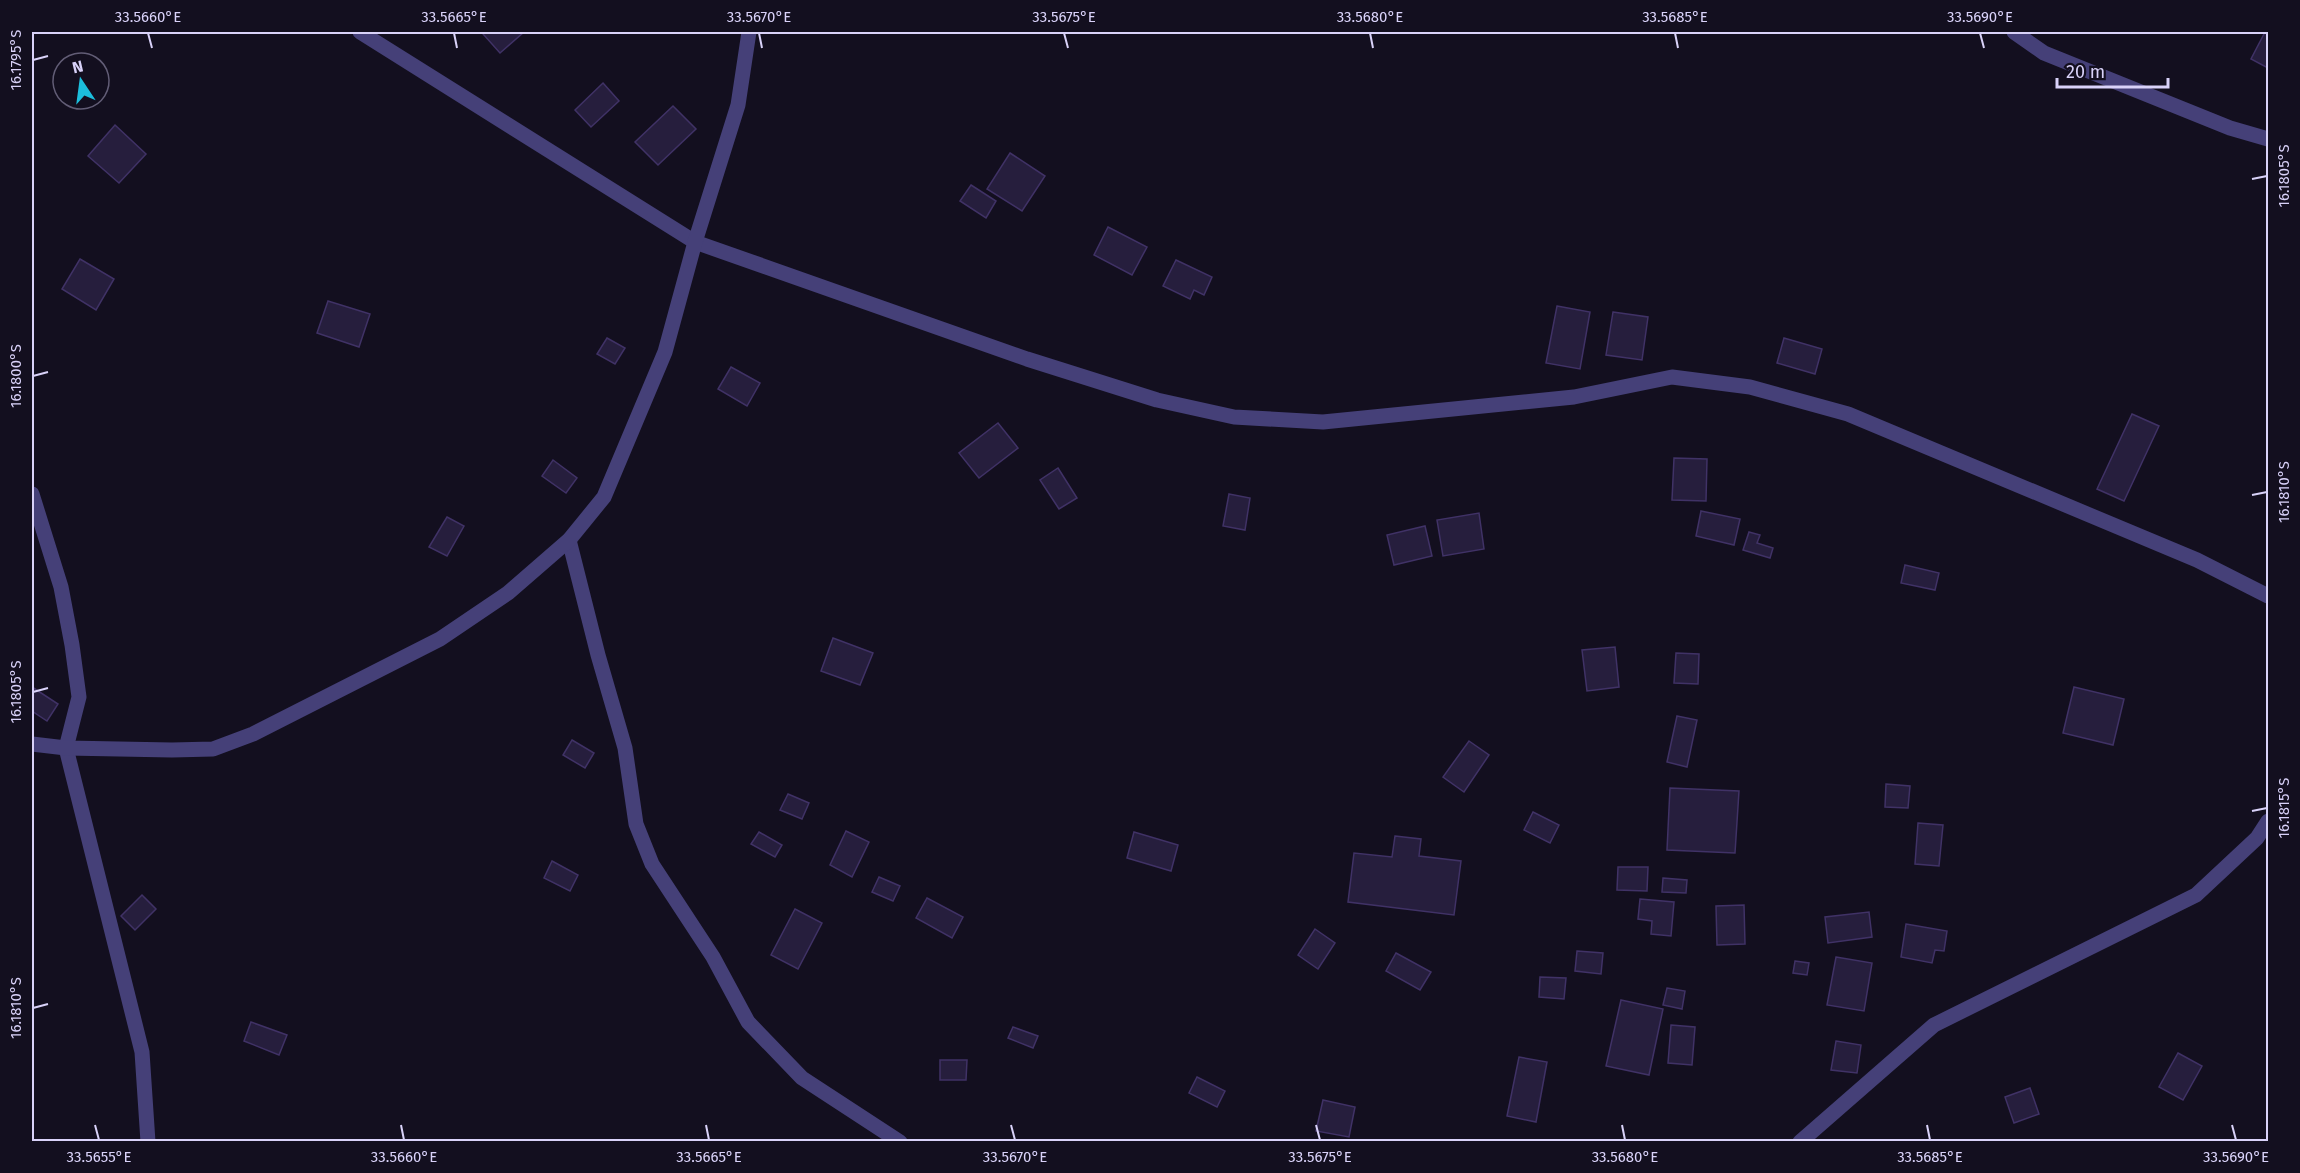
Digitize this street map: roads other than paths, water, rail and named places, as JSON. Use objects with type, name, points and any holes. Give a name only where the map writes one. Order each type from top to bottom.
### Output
[{"type":"street","points":[[360,32],[695,242],[1027,359],[1157,400],[1233,417],[1323,422],[1574,397],[1672,377],[1750,387],[1848,414],[2197,560],[2268,596]]},
{"type":"street","points":[[32,744],[66,748],[213,748],[253,734],[440,639],[508,593],[569,540],[604,497],[665,352],[695,242],[738,105],[749,32]]},
{"type":"street","points":[[2014,32],[2044,53],[2230,128],[2268,140]]},
{"type":"street","points":[[32,494],[61,586],[72,645],[79,697],[66,748],[142,1052],[148,1142]]},
{"type":"street","points":[[569,540],[598,655],[626,748],[636,824],[652,864],[713,957],[748,1022],[802,1078],[900,1142]]},
{"type":"street","points":[[1800,1142],[1934,1025],[2196,895],[2257,838],[2268,821]]}]
